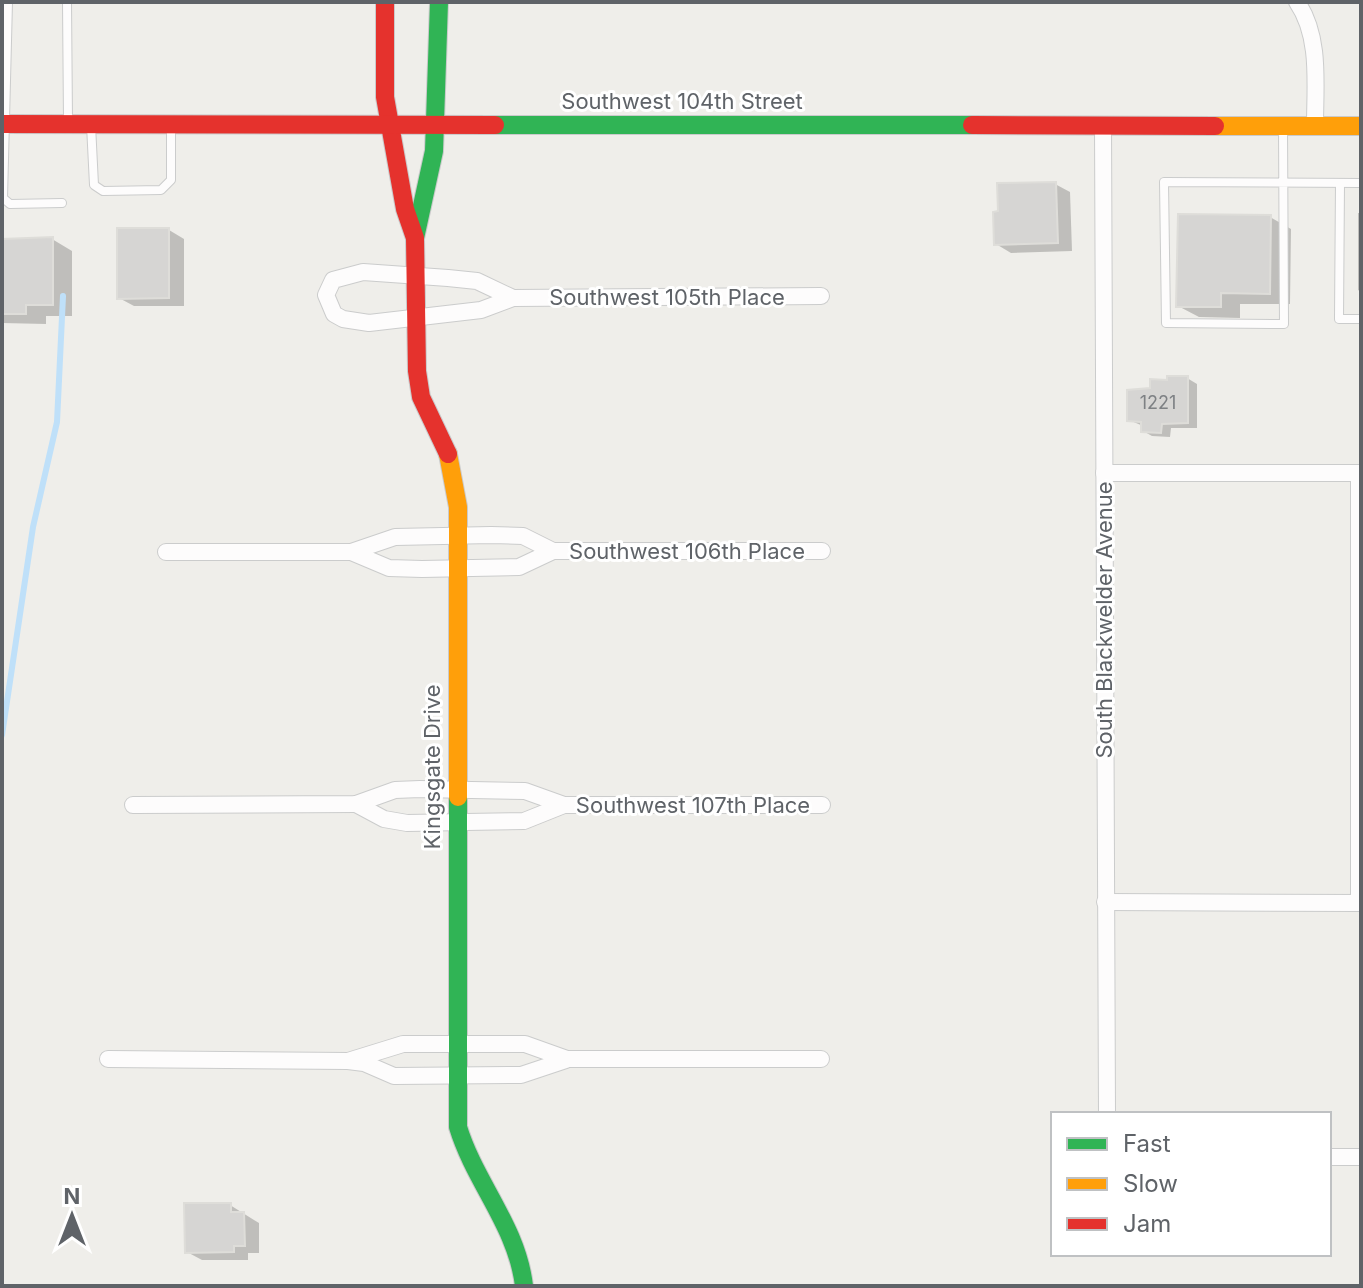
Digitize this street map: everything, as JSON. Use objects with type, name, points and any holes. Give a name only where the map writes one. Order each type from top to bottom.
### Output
[{"type":"street","name":"Kingsgate Drive","points":[[385,2],[385,97],[405,209],[415,238],[415,316],[421,397],[451,462],[458,507],[458,1127],[466,1158],[514,1235],[524,1286]]},
{"type":"street","name":"Kingsgate Drive","points":[[415,238],[426,210],[436,124],[439,2]]},
{"type":"street","points":[[1297,2],[1313,42],[1315,125]]},
{"type":"street","name":"Southwest 104th Street","points":[[4,124],[1361,126]]},
{"type":"street","name":"South Blackwelder Avenue","points":[[1103,125],[1107,1112]]},
{"type":"street","name":"Southwest 105th Place","points":[[513,298],[477,281],[350,273],[333,280],[326,295],[334,314],[355,322],[481,310],[513,298],[821,296]]},
{"type":"street","points":[[1104,473],[1359,473],[1360,903],[1105,902]]},
{"type":"street","name":"Southwest 106th Place","points":[[166,552],[351,552],[395,537],[457,536],[523,536],[553,551]]},
{"type":"street","name":"Southwest 106th Place","points":[[351,552],[389,568],[456,568],[519,567],[553,551],[822,551]]},
{"type":"street","name":"Southwest 107th Place","points":[[133,805],[356,804],[395,790],[456,789],[525,791],[564,805],[822,805]]},
{"type":"street","name":"Southwest 107th Place","points":[[356,804],[394,821],[457,822],[524,821],[564,805]]},
{"type":"street","points":[[348,1061],[392,1045],[457,1044],[525,1044],[567,1059]]},
{"type":"street","points":[[108,1059],[348,1061],[364,1063],[394,1076],[457,1076],[521,1075],[567,1059],[821,1059]]},
{"type":"street","points":[[1331,1157],[1361,1157]]},
{"type":"lane","points":[[8,2],[3,198],[10,204],[62,203]]},
{"type":"lane","points":[[67,2],[68,124]]},
{"type":"lane","points":[[91,124],[94,185],[103,191],[161,190],[171,180],[171,124]]},
{"type":"lane","points":[[1283,125],[1284,183],[1284,324],[1166,323],[1164,182],[1284,183],[1361,183]]},
{"type":"lane","points":[[1340,183],[1339,319],[1361,319]]},
{"type":"building","points":[[1056,182],[1058,243],[994,245],[993,212],[998,211],[997,183]]},
{"type":"building","points":[[1178,214],[1271,215],[1270,294],[1221,293],[1221,307],[1176,307]]},
{"type":"building","points":[[117,228],[169,228],[169,298],[117,299]]},
{"type":"building","points":[[53,237],[53,305],[26,305],[26,314],[2,314],[2,239]]},
{"type":"building","points":[[1167,376],[1188,376],[1188,423],[1162,424],[1161,433],[1141,432],[1141,422],[1127,421],[1127,390],[1150,388],[1150,379],[1167,380]]},
{"type":"building","points":[[184,1203],[231,1203],[231,1212],[244,1212],[245,1246],[234,1246],[234,1252],[185,1253]]},
{"type":"waterway","points":[[2,735],[33,527],[57,422],[63,296]]},
{"type":"traffic: fast","points":[[415,238],[434,151],[439,2]]},
{"type":"traffic: fast","points":[[495,125],[972,125]]},
{"type":"traffic: fast","points":[[458,797],[458,1127],[474,1167],[505,1224],[520,1264],[524,1286]]},
{"type":"traffic: slow","points":[[1215,126],[1361,126]]},
{"type":"traffic: slow","points":[[448,454],[458,507],[458,797]]},
{"type":"traffic: jam","points":[[385,2],[385,97],[405,209],[415,238],[417,371],[421,397],[448,454]]},
{"type":"traffic: jam","points":[[2,124],[495,125]]},
{"type":"traffic: jam","points":[[972,125],[1215,126]]}]
